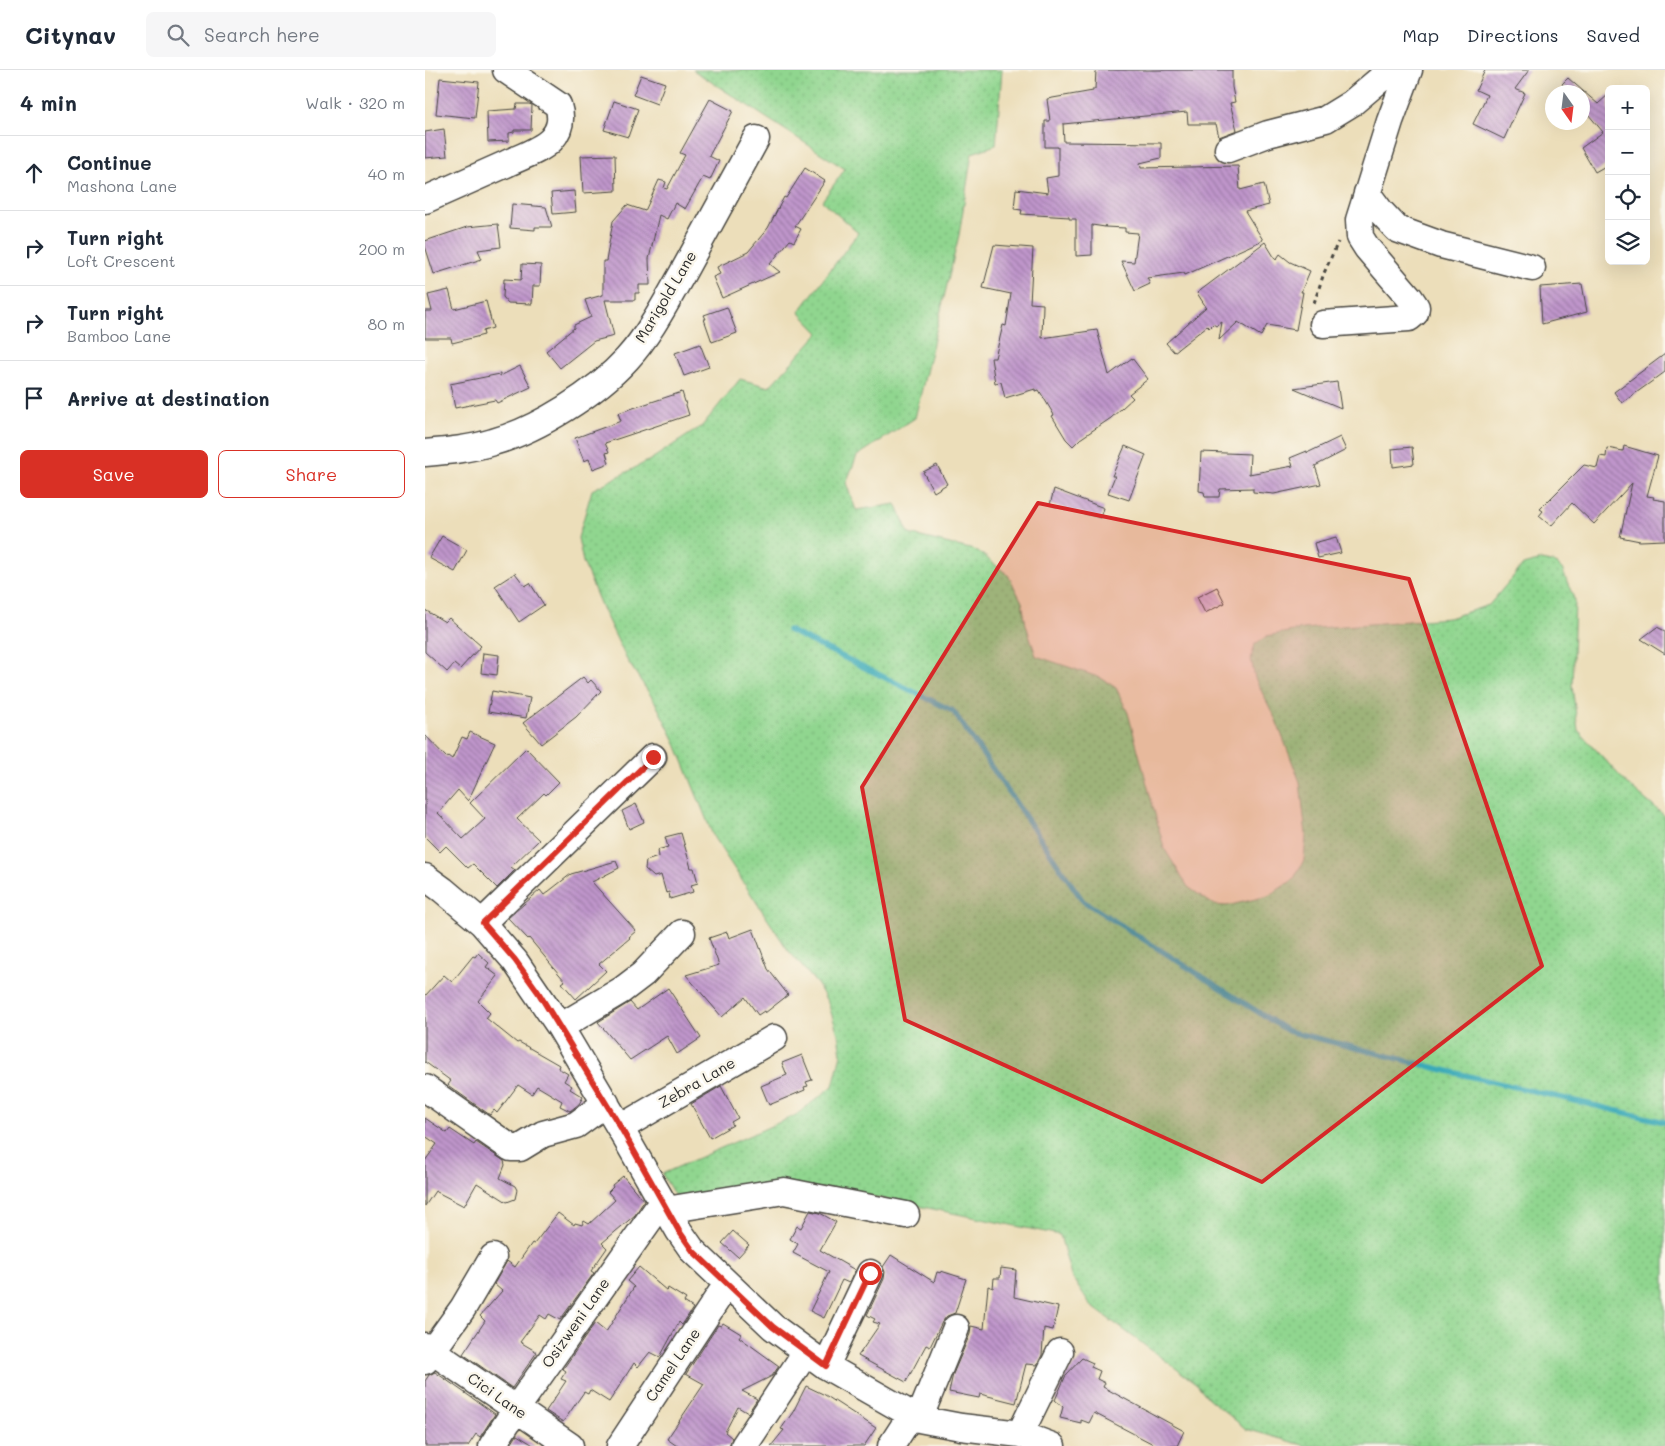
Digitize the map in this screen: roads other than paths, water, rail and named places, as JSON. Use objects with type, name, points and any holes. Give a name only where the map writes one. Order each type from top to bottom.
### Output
[{"type":"street","points":[[425,200],[531,153],[550,141],[558,131],[561,123],[558,105],[505,70]]},
{"type":"street","points":[[1228,149],[1268,134],[1326,119],[1352,103],[1391,70]]},
{"type":"street","points":[[1323,324],[1409,318],[1415,313],[1416,307],[1410,298],[1367,248],[1360,237],[1359,220],[1390,121],[1409,70]]},
{"type":"street","name":"Marigold Lane","points":[[425,453],[460,450],[494,442],[532,427],[570,405],[604,380],[628,359],[653,324],[757,140]]},
{"type":"street","points":[[1367,193],[1397,229],[1441,245],[1532,268]]},
{"type":"street","points":[[483,923],[653,757]]},
{"type":"street","points":[[425,877],[483,923],[515,960],[560,1027],[621,1128],[664,1206],[693,1251],[773,1327],[816,1359],[915,1417],[961,1427],[1021,1434],[1052,1446]]},
{"type":"street","points":[[560,1027],[622,990],[643,974],[682,933]]},
{"type":"street","name":"Zebra Lane","points":[[621,1128],[774,1038]]},
{"type":"street","points":[[425,1088],[490,1134],[515,1149],[543,1134],[576,1126],[606,1103]]},
{"type":"street","points":[[664,1206],[784,1191],[906,1215]]},
{"type":"street","name":"Osizweni Lane","points":[[492,1446],[516,1409],[664,1206]]},
{"type":"street","points":[[427,1352],[463,1308],[493,1257]]},
{"type":"street","points":[[744,1446],[816,1359],[870,1273]]},
{"type":"street","name":"Camel Lane","points":[[620,1446],[727,1284]]},
{"type":"street","points":[[891,1446],[915,1417],[955,1328]]},
{"type":"street","name":"Cici Lane","points":[[427,1352],[570,1446]]},
{"type":"street","points":[[1021,1434],[1060,1352]]},
{"type":"waterway","points":[[788,630],[953,711],[1083,901],[1288,1031],[1665,1122]]}]
